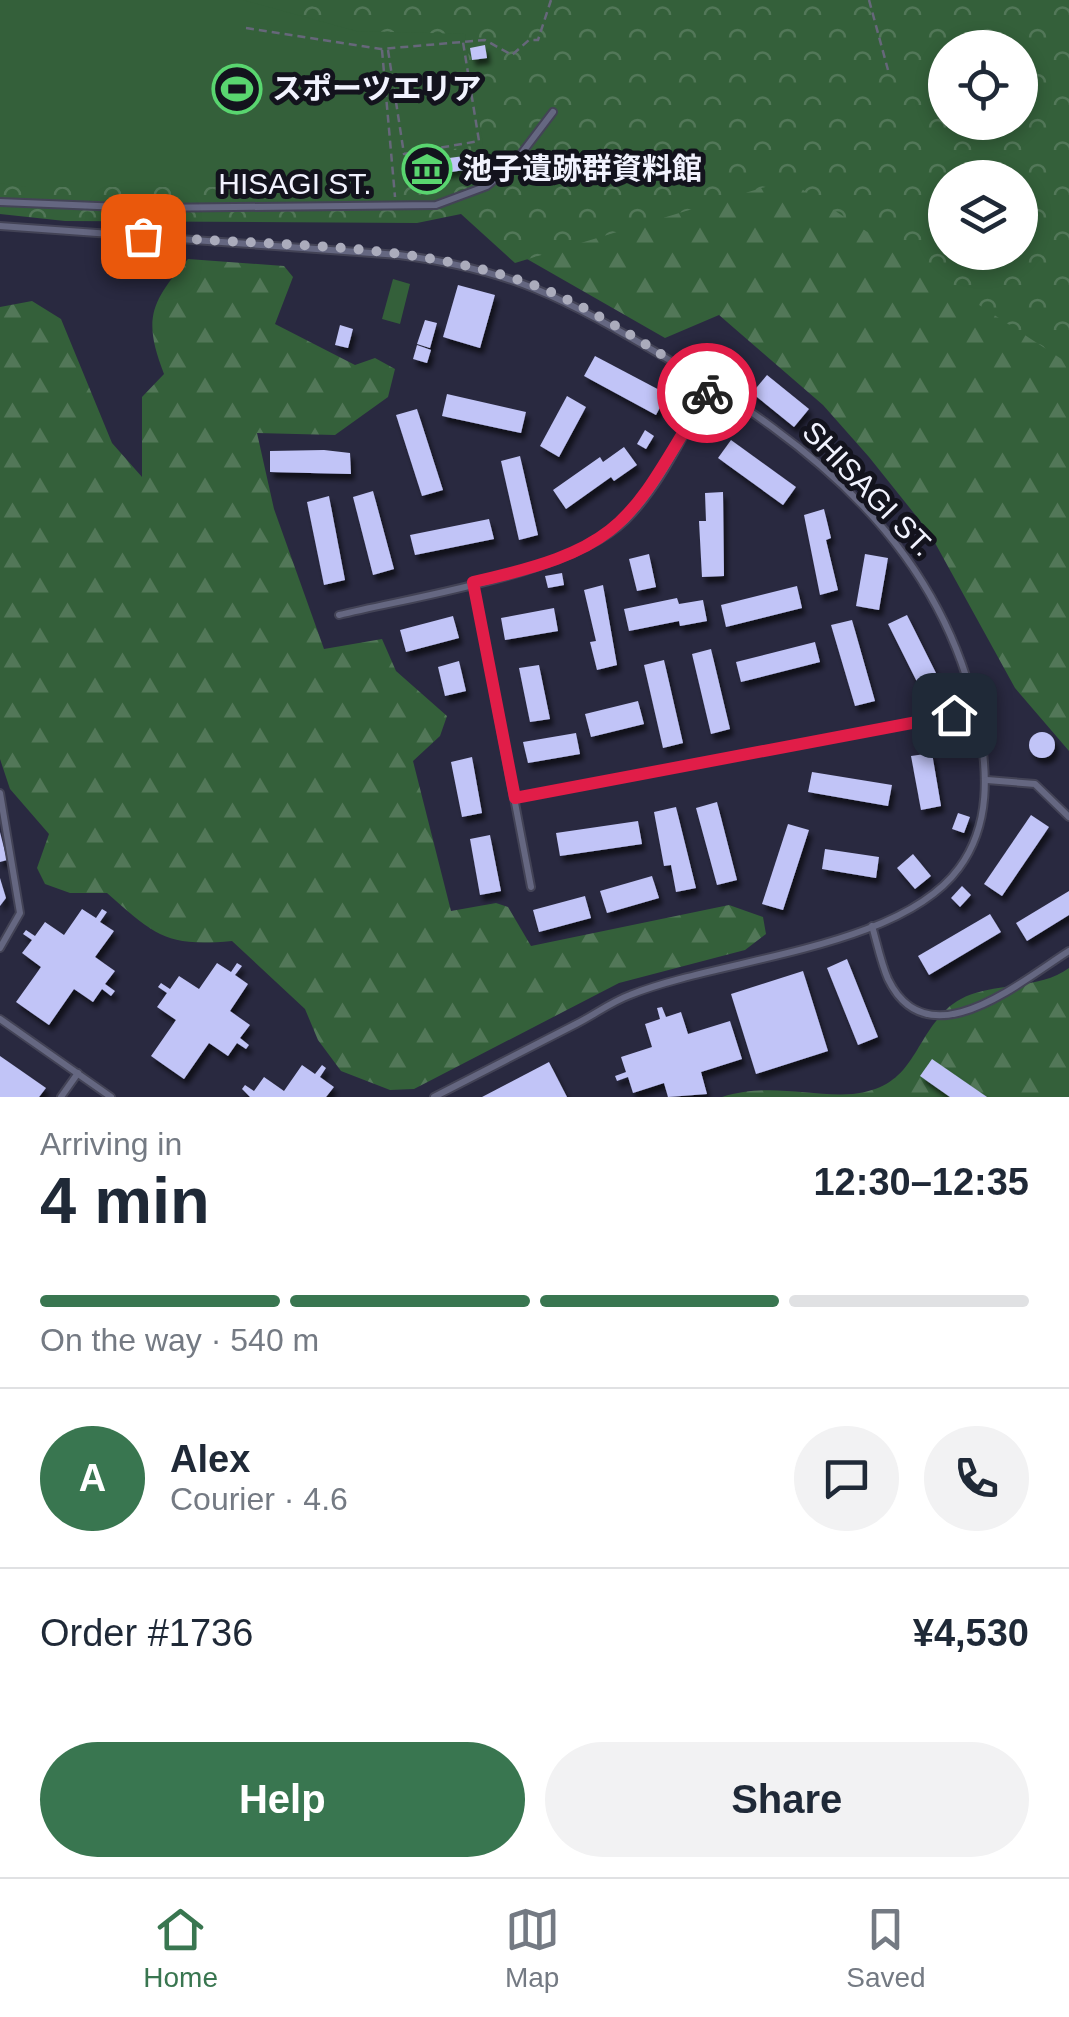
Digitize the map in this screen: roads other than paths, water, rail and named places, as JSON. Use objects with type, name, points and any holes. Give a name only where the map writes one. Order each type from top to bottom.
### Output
[{"type":"lane","name":"HISAGI ST.","points":[[0,202],[146,208],[436,205],[487,186],[516,162],[553,112]]},
{"type":"lane","name":"SHISAGI ST.","points":[[0,226],[321,247],[478,268],[561,297],[780,430],[890,534],[935,598],[964,665],[976,711],[986,780],[980,825],[960,868],[912,910],[767,958],[702,970],[625,997],[434,1097]]},
{"type":"lane","points":[[339,615],[572,556],[624,521],[657,479],[712,386]]},
{"type":"lane","points":[[473,582],[531,887]]},
{"type":"lane","points":[[515,798],[976,711]]},
{"type":"lane","points":[[986,780],[1036,784],[1069,817]]},
{"type":"lane","points":[[0,793],[20,913],[0,948]]},
{"type":"lane","points":[[872,926],[889,980],[901,997],[917,1010],[938,1016],[975,1010],[1069,951]]},
{"type":"lane","points":[[0,1018],[112,1097]]},
{"type":"lane","points":[[61,1097],[78,1073]]},
{"type":"place","name":"スポーツエリア","points":[[237,89]]},
{"type":"place","name":"池子遺跡群資料館","points":[[427,169]]}]
